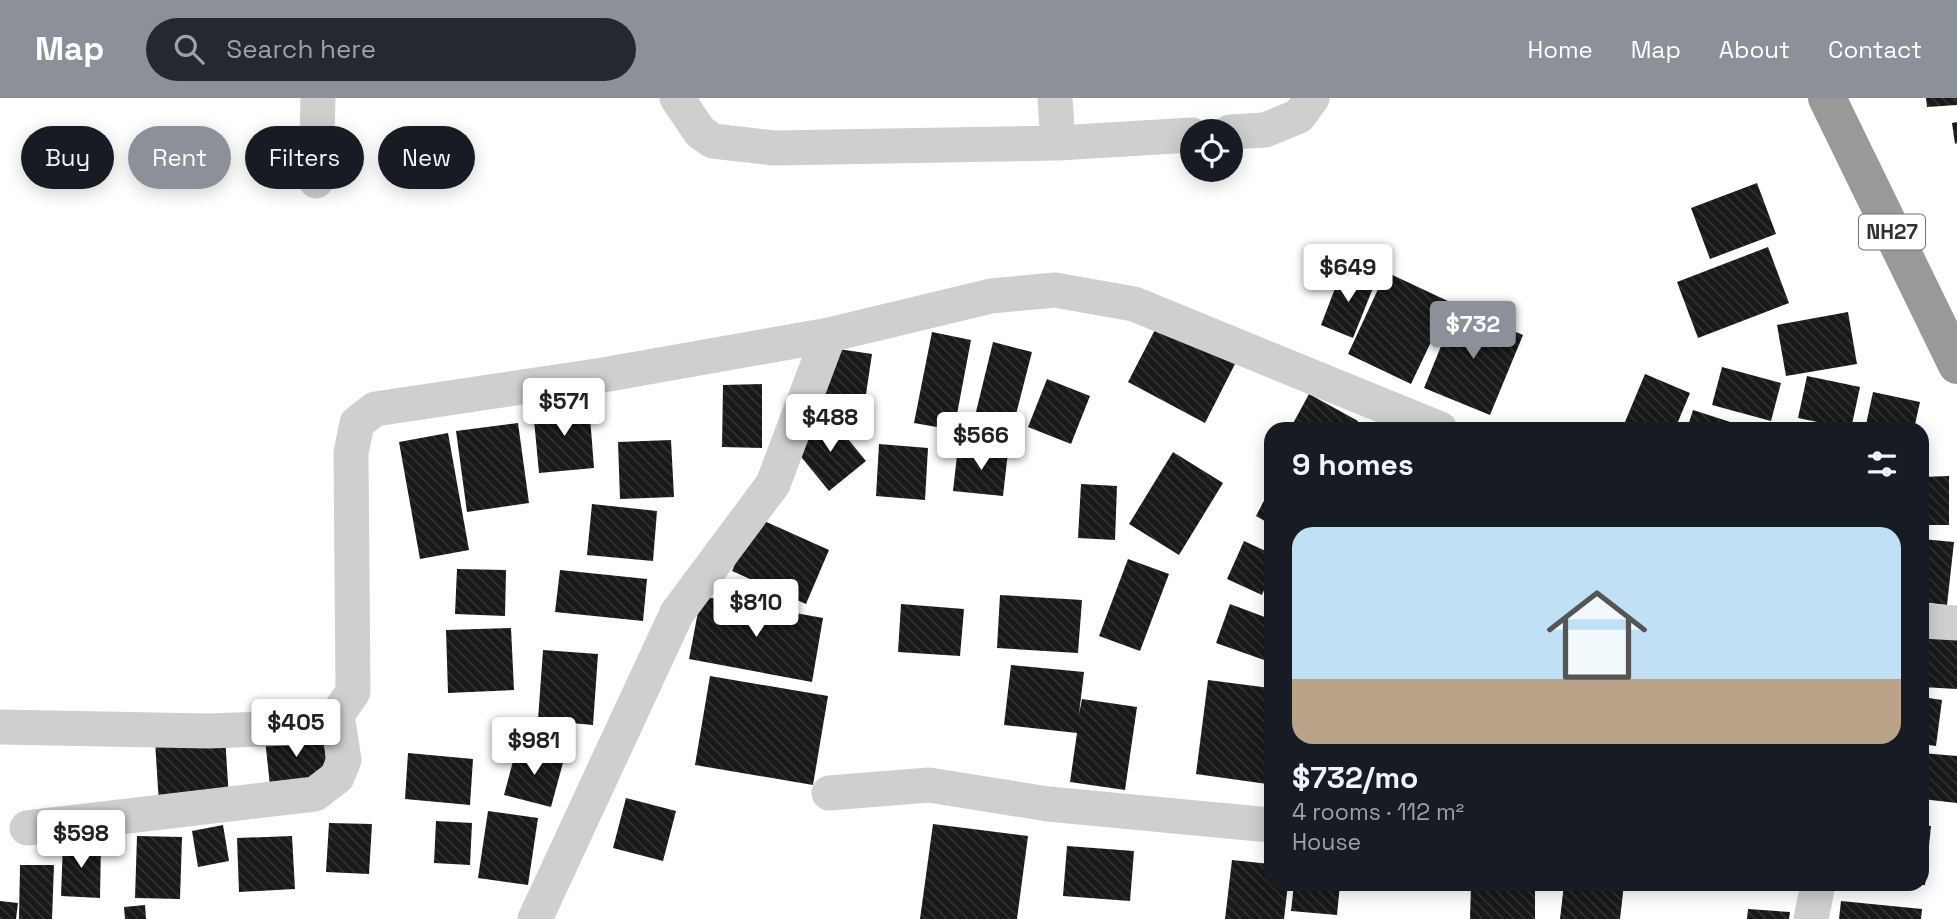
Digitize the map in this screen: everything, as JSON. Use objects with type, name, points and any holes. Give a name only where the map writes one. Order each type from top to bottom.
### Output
[{"type":"highway","name":"NH27","points":[[1828,98],[1957,365]]},
{"type":"street","points":[[317,126],[318,98]]},
{"type":"street","points":[[677,98],[701,132],[713,141],[774,148],[1058,143],[1180,136]]},
{"type":"street","points":[[1055,98],[1058,143]]},
{"type":"street","points":[[1243,131],[1265,130],[1300,116],[1312,98]]},
{"type":"street","points":[[0,727],[208,731],[316,727],[337,715],[353,692],[351,453],[357,423],[375,409],[603,375],[829,335],[991,296],[1055,290],[1134,304],[1423,422]]},
{"type":"street","points":[[536,919],[677,613],[773,484],[829,335]]},
{"type":"street","points":[[1929,621],[1957,623]]},
{"type":"street","points":[[27,828],[315,794],[337,778],[344,760],[337,715]]},
{"type":"street","points":[[829,793],[929,785],[1048,804],[1264,824]]},
{"type":"street","points":[[1811,919],[1817,891]]},
{"type":"building","points":[[1926,98],[1957,98],[1957,105],[1927,107]]},
{"type":"building","points":[[1957,122],[1957,143],[1955,144],[1952,123]]},
{"type":"building","points":[[1757,183],[1776,234],[1710,259],[1691,208]]},
{"type":"building","points":[[1768,247],[1789,303],[1698,338],[1677,282]]},
{"type":"building","points":[[1342,270],[1375,283],[1353,338],[1321,325]]},
{"type":"building","points":[[1386,272],[1450,302],[1411,384],[1348,354]]},
{"type":"building","points":[[1457,307],[1523,335],[1490,415],[1424,388]]},
{"type":"building","points":[[1848,312],[1857,364],[1786,376],[1777,325]]},
{"type":"building","points":[[1158,324],[1235,364],[1205,423],[1128,382]]},
{"type":"building","points":[[932,332],[971,340],[954,430],[914,423]]},
{"type":"building","points":[[993,342],[1032,352],[1013,426],[975,416]]},
{"type":"building","points":[[825,347],[872,354],[863,414],[816,407]]},
{"type":"building","points":[[1722,367],[1781,383],[1771,421],[1712,405]]},
{"type":"building","points":[[1645,374],[1690,393],[1678,422],[1625,422]]},
{"type":"building","points":[[1807,376],[1860,387],[1852,422],[1817,422],[1798,418]]},
{"type":"building","points":[[1047,379],[1090,396],[1071,444],[1028,427]]},
{"type":"building","points":[[762,384],[762,448],[722,447],[723,385]]},
{"type":"building","points":[[1873,392],[1920,402],[1916,422],[1867,422]]},
{"type":"building","points":[[1309,394],[1358,421],[1358,422],[1294,422]]},
{"type":"building","points":[[589,404],[594,468],[539,473],[533,409]]},
{"type":"building","points":[[1693,410],[1730,422],[1689,422]]},
{"type":"building","points":[[830,417],[866,461],[829,491],[793,447]]},
{"type":"building","points":[[518,423],[529,503],[467,512],[456,431]]},
{"type":"building","points":[[448,433],[469,550],[420,559],[399,442]]},
{"type":"building","points":[[671,440],[674,497],[620,499],[618,442]]},
{"type":"building","points":[[879,444],[928,448],[925,500],[876,496]]},
{"type":"building","points":[[958,447],[1008,452],[1003,496],[953,491]]},
{"type":"building","points":[[1173,452],[1223,483],[1179,555],[1129,524]]},
{"type":"building","points":[[1949,476],[1949,525],[1929,525],[1929,477]]},
{"type":"building","points":[[1081,484],[1117,486],[1115,540],[1078,538]]},
{"type":"building","points":[[1264,501],[1264,521],[1256,516]]},
{"type":"building","points":[[592,504],[657,511],[653,561],[587,555]]},
{"type":"building","points":[[755,517],[829,550],[806,604],[732,571]]},
{"type":"building","points":[[1929,540],[1954,542],[1947,605],[1929,603]]},
{"type":"building","points":[[1244,541],[1264,550],[1262,595],[1227,579]]},
{"type":"building","points":[[1128,559],[1169,574],[1140,651],[1099,636]]},
{"type":"building","points":[[457,569],[506,570],[505,616],[455,614]]},
{"type":"building","points":[[560,570],[647,579],[643,621],[555,612]]},
{"type":"building","points":[[1000,595],[1082,600],[1078,653],[997,648]]},
{"type":"building","points":[[701,596],[823,618],[812,682],[689,659]]},
{"type":"building","points":[[901,604],[964,609],[960,656],[898,652]]},
{"type":"building","points":[[1230,604],[1264,617],[1264,660],[1216,643]]},
{"type":"building","points":[[511,628],[514,690],[448,693],[446,630]]},
{"type":"building","points":[[1929,628],[1957,630],[1957,689],[1929,687]]},
{"type":"building","points":[[543,650],[598,654],[593,725],[538,720]]},
{"type":"building","points":[[1011,665],[1084,672],[1079,714],[1082,699],[1137,707],[1125,790],[1070,782],[1077,733],[1004,725]]},
{"type":"building","points":[[710,676],[828,696],[813,785],[695,765]]},
{"type":"building","points":[[1208,680],[1264,687],[1264,784],[1196,774]]},
{"type":"building","points":[[1929,698],[1942,700],[1936,746],[1929,745]]},
{"type":"building","points":[[323,733],[328,779],[270,786],[265,739]]},
{"type":"building","points":[[225,736],[229,799],[159,804],[155,741]]},
{"type":"building","points":[[517,746],[564,759],[551,807],[504,795]]},
{"type":"building","points":[[408,753],[473,759],[470,805],[405,799]]},
{"type":"building","points":[[1929,754],[1957,756],[1957,803],[1929,800]]},
{"type":"building","points":[[626,798],[676,811],[663,861],[613,848]]},
{"type":"building","points":[[488,811],[538,818],[528,885],[478,878]]},
{"type":"building","points":[[436,821],[472,823],[470,865],[434,863]]},
{"type":"building","points":[[329,823],[372,824],[369,874],[326,872]]},
{"type":"building","points":[[933,824],[1028,836],[1017,919],[920,919]]},
{"type":"building","points":[[223,825],[229,861],[198,867],[192,831]]},
{"type":"building","points":[[137,836],[182,837],[180,899],[135,898]]},
{"type":"building","points":[[292,836],[295,889],[239,892],[237,838]]},
{"type":"building","points":[[63,842],[101,842],[100,898],[61,896]]},
{"type":"building","points":[[1067,846],[1134,851],[1130,901],[1063,896]]},
{"type":"building","points":[[1232,860],[1264,863],[1264,891],[1287,891],[1284,919],[1225,919]]},
{"type":"building","points":[[20,865],[54,865],[52,919],[19,919]]},
{"type":"building","points":[[1293,891],[1339,891],[1337,915],[1291,911]]},
{"type":"building","points":[[1471,891],[1535,891],[1535,919],[1470,919]]},
{"type":"building","points":[[1563,891],[1623,891],[1620,919],[1560,919]]},
{"type":"building","points":[[0,901],[18,903],[16,919],[0,919]]},
{"type":"building","points":[[1841,901],[1922,909],[1921,919],[1839,919]]},
{"type":"building","points":[[145,905],[146,919],[125,919],[124,907]]},
{"type":"building","points":[[1748,909],[1790,912],[1789,919],[1747,919]]}]
